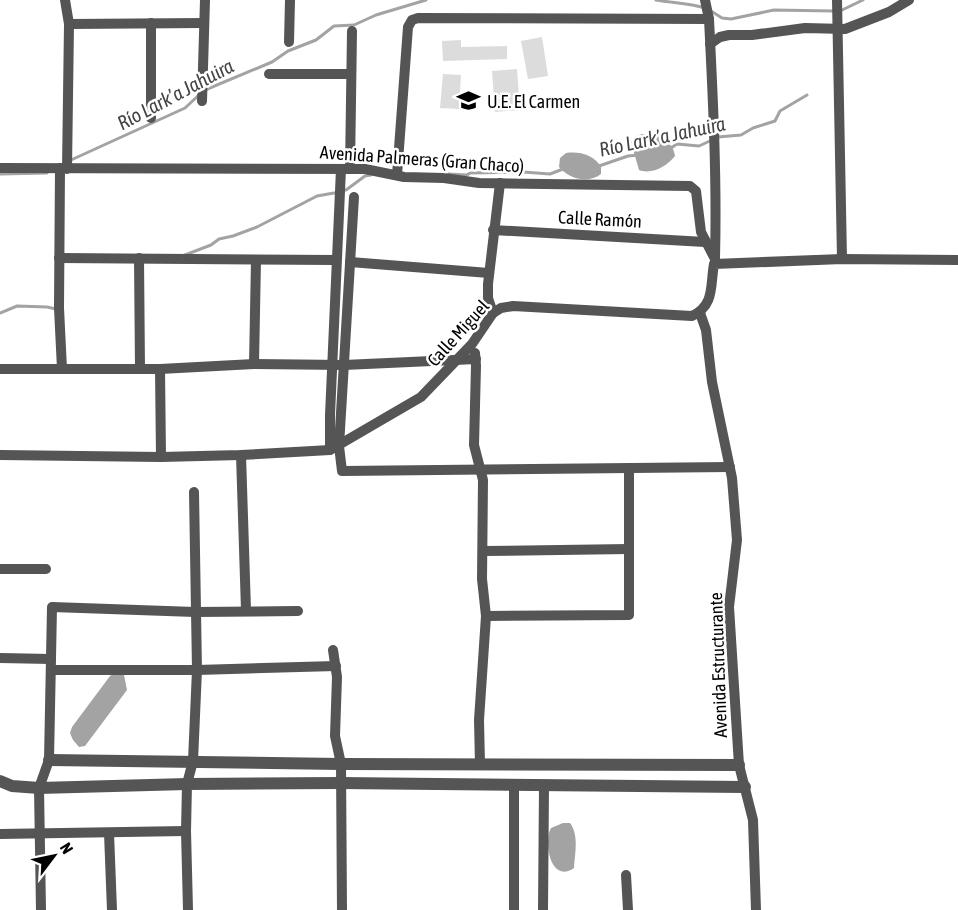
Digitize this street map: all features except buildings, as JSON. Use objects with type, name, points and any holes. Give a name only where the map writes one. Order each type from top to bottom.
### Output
[{"type":"street","points":[[62,369],[59,258],[69,24],[65,0]]},
{"type":"street","points":[[202,101],[205,0]]},
{"type":"street","points":[[289,42],[290,0]]},
{"type":"street","points":[[700,313],[710,297],[715,262],[716,169],[709,19],[705,0]]},
{"type":"street","points":[[837,0],[842,259]]},
{"type":"street","points":[[710,44],[720,37],[729,35],[752,35],[805,28],[845,29],[875,18],[909,0]]},
{"type":"street","points":[[397,175],[408,27],[412,20],[418,18],[709,19]]},
{"type":"street","points":[[151,23],[151,118]]},
{"type":"street","points":[[69,24],[204,23]]},
{"type":"street","points":[[339,365],[336,260],[345,169],[352,31]]},
{"type":"street","points":[[269,74],[351,74]]},
{"type":"street","name":"Avenida Palmeras (Gran Chaco)","points":[[0,168],[365,169],[411,178],[444,177],[479,183],[690,186],[696,190],[701,232],[715,262]]},
{"type":"street","points":[[494,313],[488,298],[489,273],[500,183]]},
{"type":"street","points":[[354,197],[351,262],[339,365],[330,414],[335,448],[342,471],[730,467]]},
{"type":"street","name":"Calle Ramón","points":[[493,230],[705,242]]},
{"type":"street","points":[[59,258],[336,260]]},
{"type":"street","points":[[139,258],[140,369]]},
{"type":"street","points":[[715,262],[842,259],[958,260]]},
{"type":"street","points":[[254,364],[256,260]]},
{"type":"street","points":[[351,262],[489,273]]},
{"type":"street","name":"Calle Miguel","points":[[0,455],[161,457],[240,455],[335,448],[421,397],[472,344],[494,313],[501,308],[513,306],[692,316],[700,313]]},
{"type":"street","name":"Avenida Estructurante","points":[[700,313],[706,330],[712,382],[730,467],[737,540],[729,607],[740,765],[753,820],[756,910]]},
{"type":"street","points":[[472,344],[476,359],[474,445],[481,470],[482,579],[486,616],[479,720],[480,764]]},
{"type":"street","points":[[0,369],[160,369],[254,364],[339,365],[476,359]]},
{"type":"street","points":[[160,369],[161,457]]},
{"type":"street","points":[[240,455],[246,610]]},
{"type":"street","points":[[486,616],[629,615],[628,468]]},
{"type":"street","points":[[188,910],[187,784],[193,761],[197,670],[194,492]]},
{"type":"street","points":[[483,551],[629,549]]},
{"type":"street","points":[[0,569],[46,569]]},
{"type":"street","points":[[41,910],[39,788],[49,760],[52,608],[195,612],[298,611]]},
{"type":"street","points":[[333,650],[336,666],[334,726],[341,764],[342,910]]},
{"type":"street","points":[[0,658],[51,665],[197,670],[336,666]]},
{"type":"street","points":[[49,760],[341,764],[740,765]]},
{"type":"street","points":[[0,782],[12,786],[39,788],[340,783],[745,787]]},
{"type":"street","points":[[514,786],[514,910]]},
{"type":"street","points":[[543,910],[544,786]]},
{"type":"street","points":[[0,834],[186,831]]},
{"type":"street","points":[[109,833],[112,910]]},
{"type":"street","points":[[626,875],[628,910]]},
{"type":"shaded area","points":[[542,37],[548,76],[528,79],[521,41]]},
{"type":"shaded area","points":[[461,40],[461,47],[507,46],[507,59],[443,61],[442,41]]},
{"type":"shaded area","points":[[517,69],[520,110],[495,112],[492,71]]},
{"type":"shaded area","points":[[443,74],[461,75],[459,109],[440,108]]},
{"type":"shaded area","points":[[642,134],[663,138],[671,145],[675,156],[659,169],[639,170],[631,142]]},
{"type":"shaded area","points":[[566,153],[581,153],[591,157],[601,167],[601,174],[590,179],[579,179],[568,175],[559,167],[560,158]]},
{"type":"shaded area","points":[[115,673],[124,675],[127,690],[85,746],[79,747],[70,733],[72,727],[110,676]]},
{"type":"shaded area","points":[[570,823],[573,828],[576,850],[574,868],[560,871],[551,860],[548,843],[551,828]]},
{"type":"waterway","name":"Río Lark’a Jahuira","points":[[205,90],[272,62],[288,51],[316,40],[334,26],[354,25],[376,15],[426,0]]},
{"type":"waterway","name":"Río Lark’a Jahuira","points":[[656,0],[705,8]]},
{"type":"waterway","name":"Río Lark’a Jahuira","points":[[840,11],[863,0]]},
{"type":"waterway","name":"Río Lark’a Jahuira","points":[[711,11],[722,18],[731,19],[774,10],[833,11]]},
{"type":"waterway","name":"Río Lark’a Jahuira","points":[[71,160],[185,108],[200,94]]},
{"type":"waterway","name":"Río Lark’a Jahuira","points":[[718,137],[741,135],[753,128],[775,121],[780,111],[807,95]]},
{"type":"waterway","name":"Río Lark’a Jahuira","points":[[671,148],[677,144],[699,146],[712,140]]},
{"type":"waterway","name":"Río Lark’a Jahuira","points":[[599,166],[628,156],[639,155]]},
{"type":"waterway","name":"Río Lark’a Jahuira","points":[[449,174],[523,172],[550,174],[563,169]]},
{"type":"waterway","name":"Río Lark’a Jahuira","points":[[0,174],[47,173]]},
{"type":"waterway","name":"Río Lark’a Jahuira","points":[[346,190],[365,176],[371,175]]},
{"type":"waterway","name":"Río Lark’a Jahuira","points":[[185,255],[211,245],[219,239],[257,227],[317,196],[334,193]]},
{"type":"waterway","name":"Río Lark’a Jahuira","points":[[0,313],[17,306],[56,309]]},
{"type":"place","name":"U.E. El Carmen","points":[[469,101]]}]
